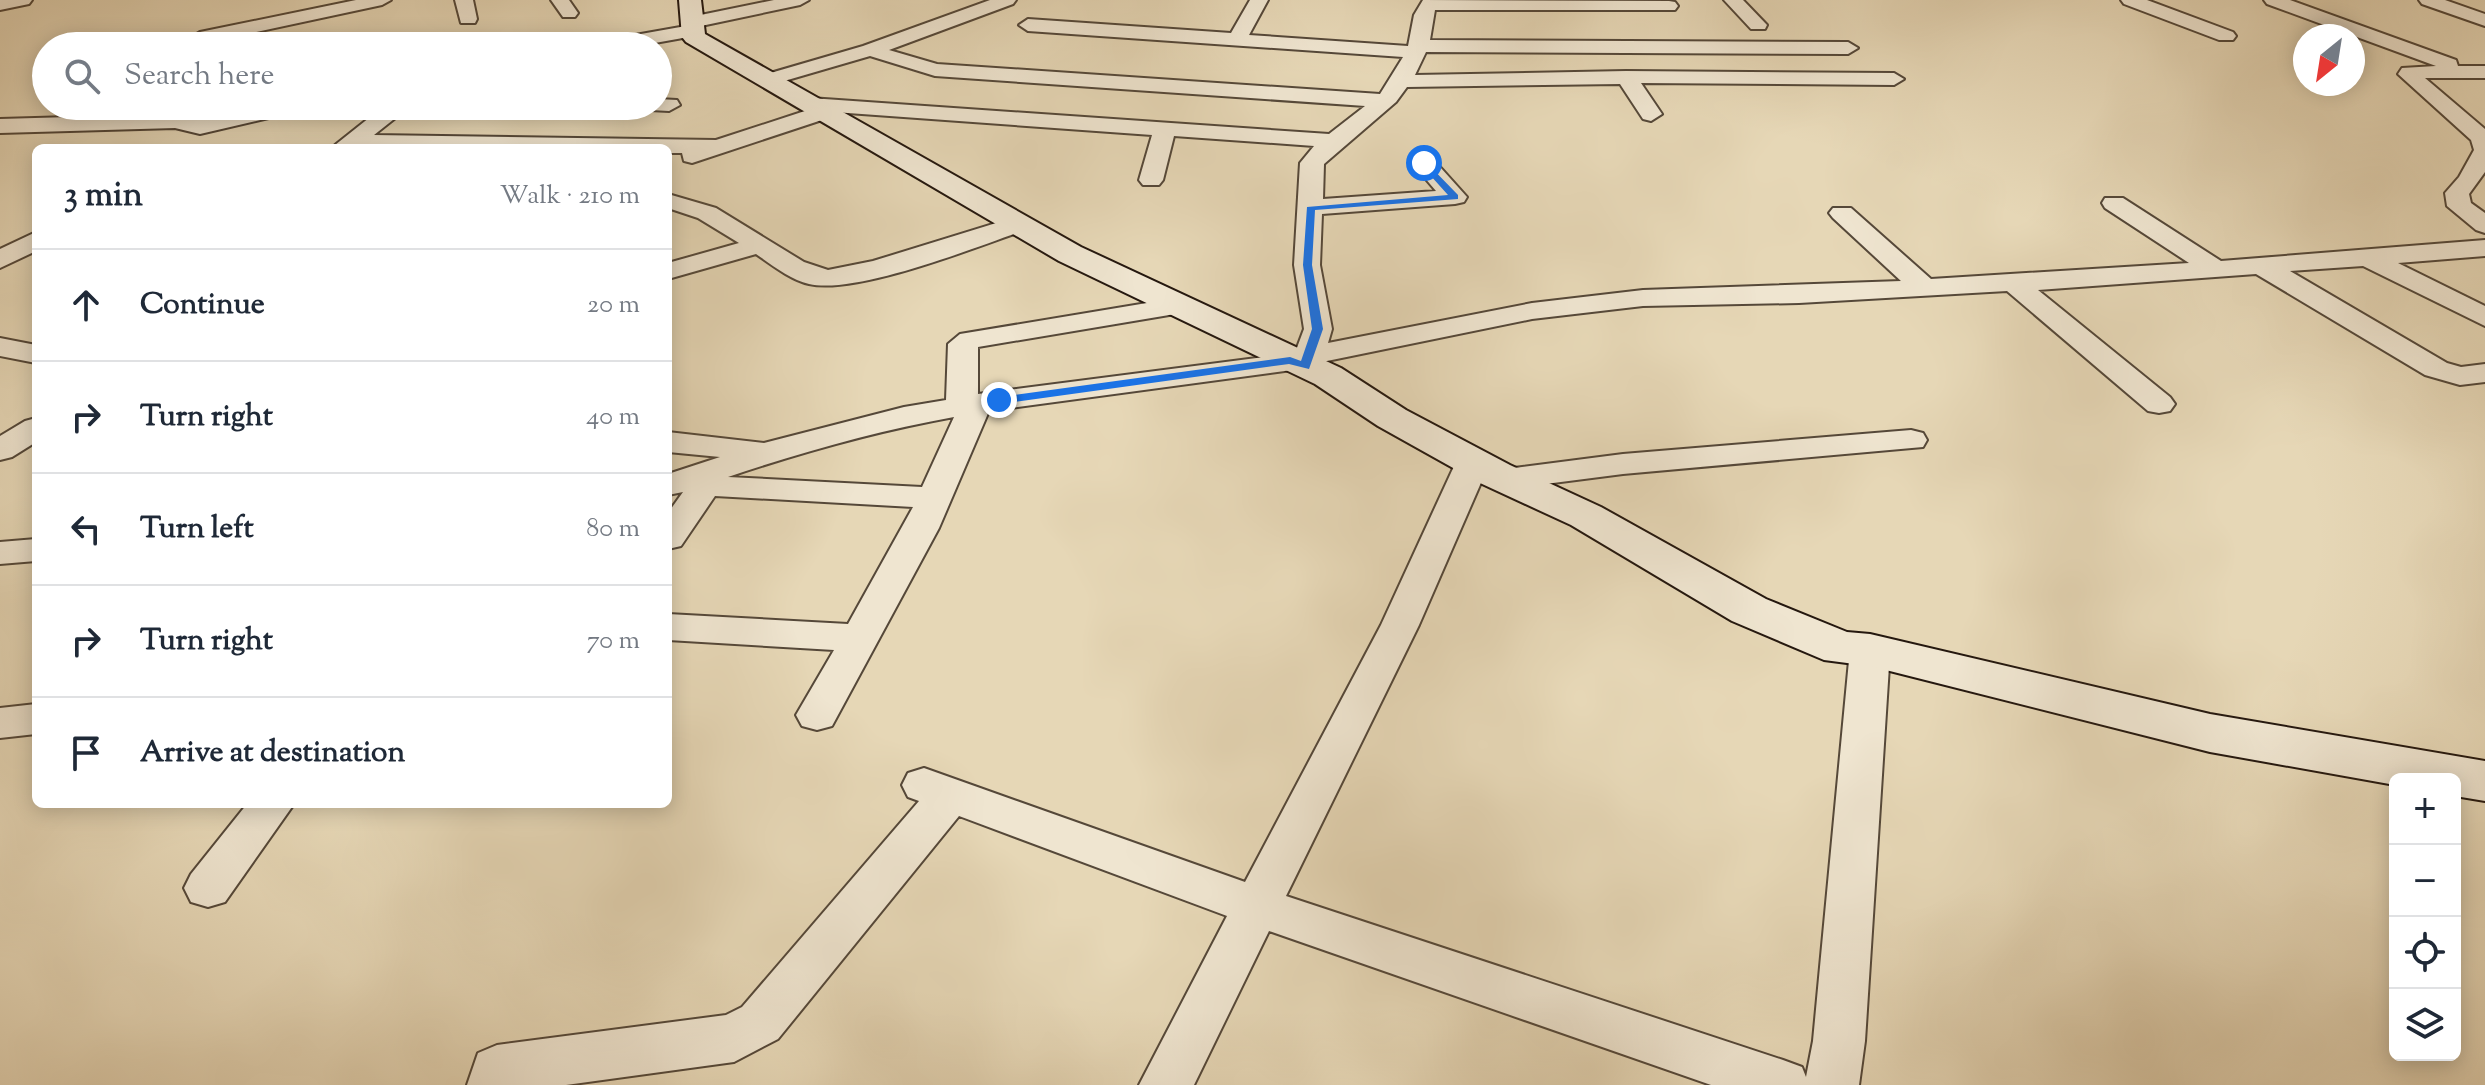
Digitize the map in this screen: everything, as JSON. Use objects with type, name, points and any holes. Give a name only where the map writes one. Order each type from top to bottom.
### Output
[{"type":"main road","points":[[692,17],[694,37],[1070,254],[1301,361],[1392,418],[1586,516],[1749,610],[1841,648],[1870,650],[2210,733],[2485,781]]},
{"type":"street","points":[[0,5],[23,0]]},
{"type":"street","points":[[228,13],[289,0]]},
{"type":"street","points":[[229,32],[382,0]]},
{"type":"street","points":[[648,32],[692,17],[800,0]]},
{"type":"street","points":[[767,80],[870,50],[1007,0]]},
{"type":"street","points":[[1237,40],[1259,0]]},
{"type":"street","points":[[1733,0],[1758,25]]},
{"type":"street","points":[[2130,0],[2226,36]]},
{"type":"street","points":[[2273,0],[2477,72]]},
{"type":"street","points":[[2428,0],[2485,20]]},
{"type":"street","points":[[1028,25],[1237,40],[1426,25],[1668,16],[1620,25]]},
{"type":"street","points":[[1426,25],[1848,48]]},
{"type":"street","points":[[1301,361],[1318,329],[1307,265],[1312,163],[1334,141],[1385,101],[1400,81],[1426,25]]},
{"type":"street","points":[[1727,26],[1784,25]]},
{"type":"street","points":[[870,50],[935,70],[1385,101]]},
{"type":"street","points":[[2477,72],[2408,74],[2482,138],[2485,150],[2469,180],[2457,193],[2459,206],[2485,225]]},
{"type":"street","points":[[1400,81],[1626,77],[1894,79]]},
{"type":"street","points":[[1626,77],[1651,114]]},
{"type":"street","points":[[672,163],[816,108],[1334,141]]},
{"type":"street","points":[[0,126],[175,121],[200,127],[230,120]]},
{"type":"street","points":[[347,144],[379,120]]},
{"type":"street","points":[[1151,180],[1165,129]]},
{"type":"street","points":[[672,147],[715,147]]},
{"type":"street","points":[[1311,207],[1455,197],[1424,163]]},
{"type":"street","points":[[672,202],[702,210],[816,278],[827,279],[856,274],[1019,224]]},
{"type":"street","points":[[2114,203],[2217,270]]},
{"type":"street","points":[[1842,213],[1924,288]]},
{"type":"street","points":[[672,270],[760,245]]},
{"type":"street","points":[[683,485],[769,452],[904,417],[969,405],[1301,361],[1532,311],[1598,302],[2013,283],[2485,248]]},
{"type":"street","points":[[2367,257],[2485,317]]},
{"type":"street","points":[[2261,266],[2448,375],[2485,373]]},
{"type":"street","points":[[2013,283],[2159,404]]},
{"type":"street","points":[[817,715],[921,528],[933,498],[969,405],[963,344],[970,340],[1177,306]]},
{"type":"street","points":[[0,450],[32,430]]},
{"type":"street","points":[[1166,1085],[1400,625],[1490,470],[1623,464],[1911,440]]},
{"type":"street","points":[[672,442],[769,452]]},
{"type":"street","points":[[683,485],[933,498]]},
{"type":"street","points":[[672,524],[683,485]]},
{"type":"street","points":[[0,553],[32,550]]},
{"type":"street","points":[[672,627],[859,638]]},
{"type":"street","points":[[1832,1085],[1840,1025],[1870,650]]},
{"type":"street","points":[[0,723],[32,719]]},
{"type":"street","points":[[494,1085],[497,1070],[734,1038],[760,1023],[937,790],[1256,906],[1783,1085]]},
{"type":"street","points":[[208,888],[269,808]]},
{"type":"route","points":[[999,400],[1290,361],[1305,367],[1318,329],[1307,265],[1311,207],[1455,197],[1424,163]]}]
